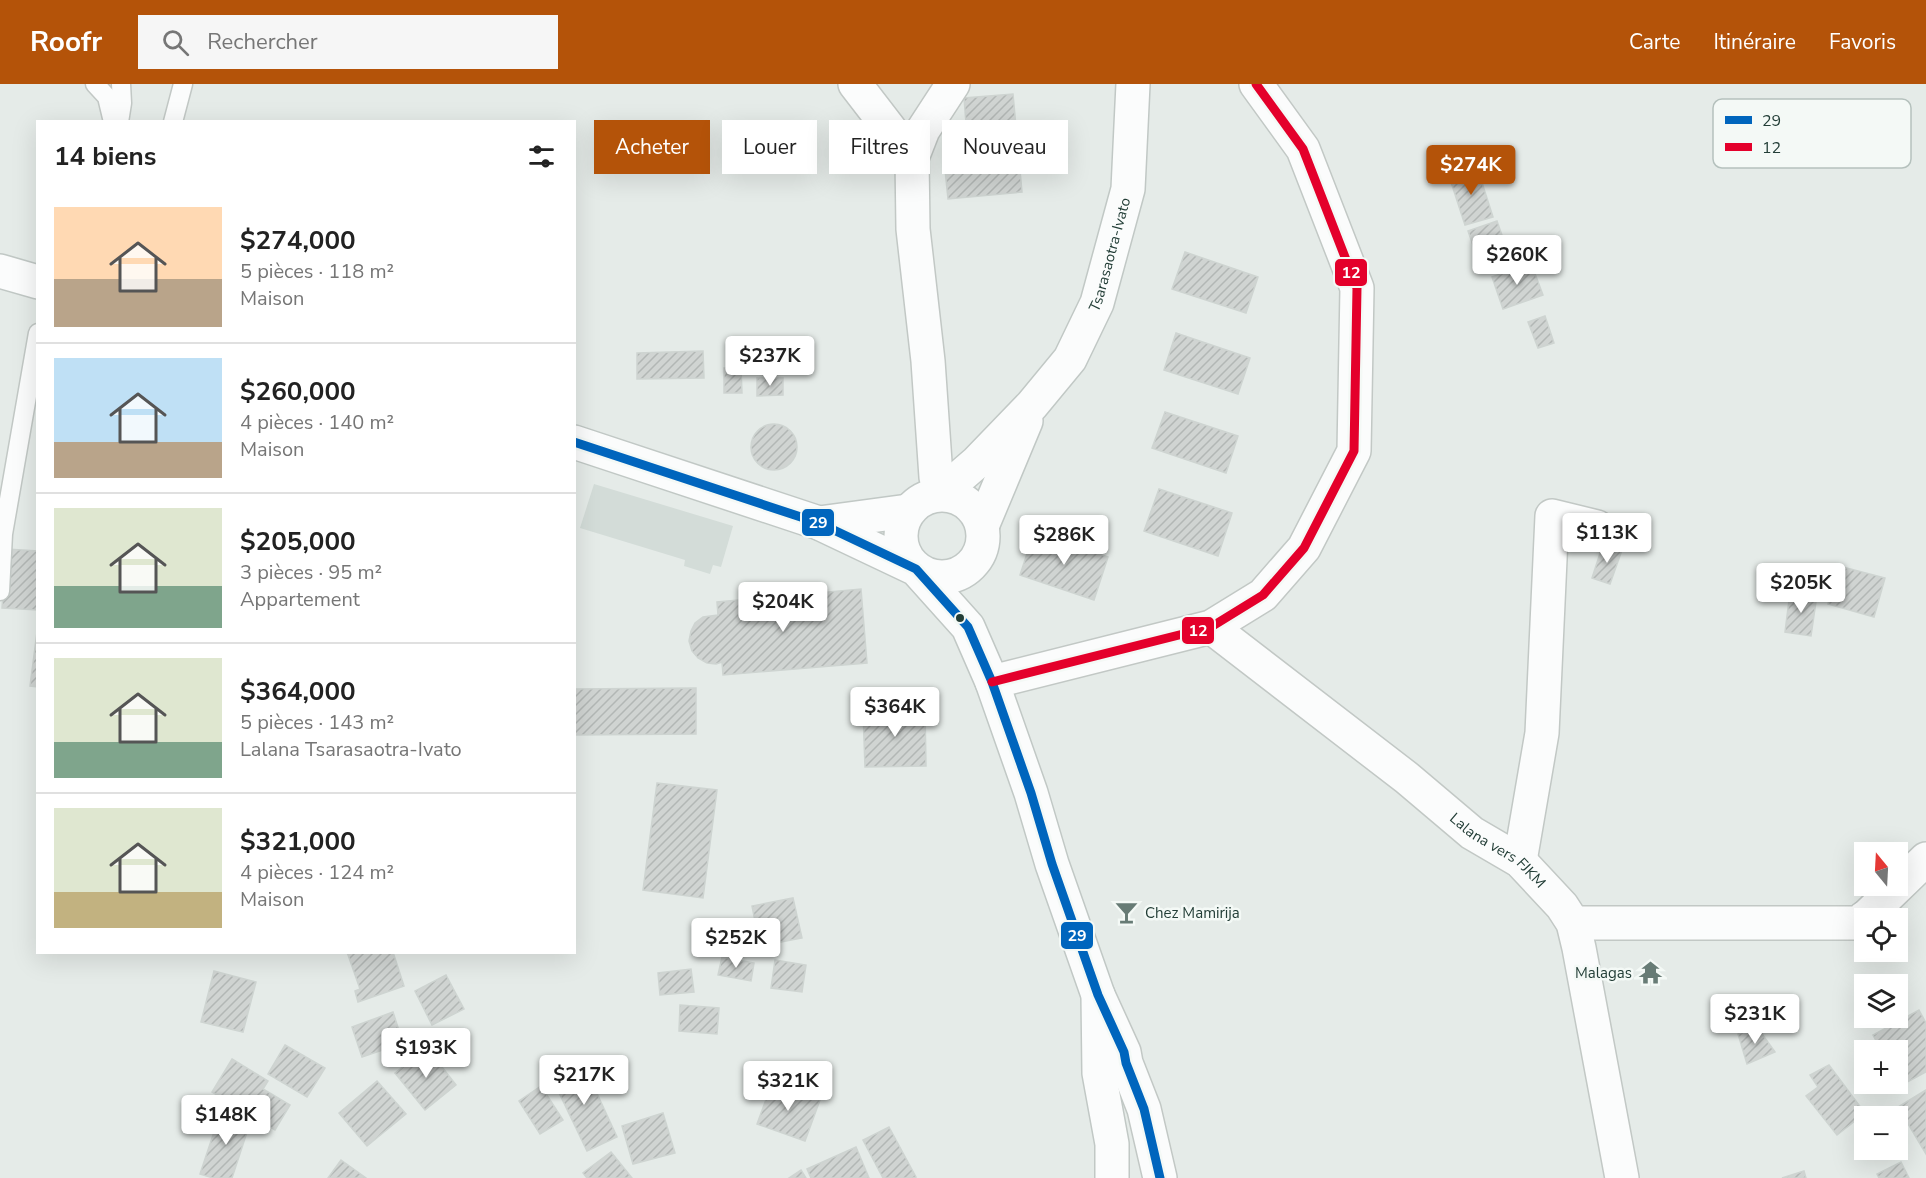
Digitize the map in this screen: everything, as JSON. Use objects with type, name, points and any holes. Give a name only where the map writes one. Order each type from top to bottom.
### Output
[{"type":"street","points":[[855,84],[883,120]]},
{"type":"street","points":[[930,120],[953,84]]},
{"type":"street","name":"Tsarasaotra-Ivato","points":[[1032,405],[1070,359],[1097,303],[1128,189],[1133,84]]},
{"type":"street","points":[[992,682],[1210,627],[1263,595],[1304,548],[1354,451],[1357,288],[1303,149],[1256,84]]},
{"type":"street","points":[[912,174],[913,228],[928,361],[936,477],[940,494]]},
{"type":"street","points":[[0,271],[36,281]]},
{"type":"street","points":[[940,494],[977,462],[1032,405]]},
{"type":"street","points":[[982,524],[1032,405]]},
{"type":"street","points":[[576,443],[819,523],[932,577],[950,577],[966,570],[978,558]]},
{"type":"street","points":[[968,627],[978,558],[984,542],[982,524],[974,508],[958,497],[940,494],[922,499],[908,511],[902,526],[901,542],[906,557],[968,627],[992,682],[1098,995],[1124,1052],[1144,1109],[1160,1178]]},
{"type":"street","points":[[819,523],[908,511]]},
{"type":"street","points":[[1520,861],[1542,733],[1552,516],[1597,527]]},
{"type":"street","name":"Lalana vers FJKM","points":[[1210,627],[1407,778],[1472,833],[1520,861],[1562,906],[1573,923],[1622,1178]]},
{"type":"street","points":[[1875,908],[1926,859]]},
{"type":"street","points":[[1573,923],[1854,923]]},
{"type":"street","points":[[1098,995],[1098,1073],[1112,1144],[1112,1178]]},
{"type":"lane","points":[[95,84],[107,97],[113,120]]},
{"type":"lane","points":[[118,120],[122,103],[121,84]]},
{"type":"lane","points":[[173,120],[183,84]]},
{"type":"lane","points":[[0,591],[3,534],[36,344]]},
{"type":"shaded area","points":[[594,484],[733,526],[721,567],[713,565],[710,574],[684,566],[685,560],[580,528]]},
{"type":"building","points":[[1013,94],[1015,120],[966,120],[964,98]]},
{"type":"building","points":[[1477,167],[1493,217],[1465,225],[1449,176]]},
{"type":"building","points":[[945,174],[1020,174],[1022,192],[948,199]]},
{"type":"building","points":[[1497,221],[1511,261],[1482,271],[1468,231]]},
{"type":"building","points":[[1185,252],[1258,277],[1246,313],[1172,289]]},
{"type":"building","points":[[1531,263],[1543,295],[1503,309],[1492,277]]},
{"type":"building","points":[[1545,316],[1554,343],[1538,348],[1528,322]]},
{"type":"building","points":[[1176,333],[1250,358],[1238,394],[1164,370]]},
{"type":"building","points":[[703,351],[704,378],[637,379],[637,353]]},
{"type":"building","points":[[724,368],[741,368],[742,393],[724,393]]},
{"type":"building","points":[[757,378],[783,378],[783,395],[757,396]]},
{"type":"building","points":[[1165,412],[1238,436],[1226,473],[1152,448]]},
{"type":"building","points":[[774,424],[790,431],[797,447],[790,463],[774,470],[758,463],[751,447],[758,431]]},
{"type":"building","points":[[1159,489],[1232,513],[1218,556],[1144,531]]},
{"type":"building","points":[[1034,532],[1108,557],[1094,600],[1020,575]]},
{"type":"building","points":[[1603,544],[1622,550],[1610,584],[1592,578]]},
{"type":"building","points":[[6,549],[36,551],[36,610],[2,608]]},
{"type":"building","points":[[1839,566],[1885,578],[1874,617],[1828,604]]},
{"type":"building","points":[[861,589],[867,663],[723,675],[722,662],[707,663],[692,651],[689,641],[695,623],[703,617],[718,615],[717,602]]},
{"type":"building","points":[[1790,592],[1817,595],[1811,636],[1785,632]]},
{"type":"building","points":[[36,640],[36,687],[30,686]]},
{"type":"building","points":[[696,688],[696,734],[576,735],[576,689]]},
{"type":"building","points":[[925,709],[926,766],[865,767],[863,711]]},
{"type":"building","points":[[657,783],[717,790],[703,898],[643,890]]},
{"type":"building","points":[[793,898],[802,938],[760,946],[752,906]]},
{"type":"building","points":[[348,954],[394,954],[404,986],[358,1002],[355,991],[360,989]]},
{"type":"building","points":[[722,957],[754,963],[751,981],[718,975]]},
{"type":"building","points":[[775,960],[806,965],[802,992],[771,988]]},
{"type":"building","points":[[691,969],[694,992],[660,995],[658,973]]},
{"type":"building","points":[[214,971],[256,982],[243,1032],[201,1022]]},
{"type":"building","points":[[446,975],[464,1009],[432,1025],[415,991]]},
{"type":"building","points":[[680,1005],[719,1008],[717,1034],[679,1031]]},
{"type":"building","points":[[1919,1010],[1926,1023],[1926,1072],[1908,1082],[1908,1040],[1876,1040],[1873,1035],[1886,1028],[1908,1028],[1908,1016]]},
{"type":"building","points":[[393,1012],[403,1043],[362,1057],[352,1027]]},
{"type":"building","points":[[1757,1027],[1775,1052],[1747,1064],[1738,1034]]},
{"type":"building","points":[[285,1045],[325,1068],[307,1097],[268,1074]]},
{"type":"building","points":[[427,1048],[456,1085],[425,1110],[395,1073]]},
{"type":"building","points":[[232,1059],[268,1081],[263,1089],[290,1105],[275,1130],[212,1092]]},
{"type":"building","points":[[582,1061],[617,1137],[587,1151],[551,1076]]},
{"type":"building","points":[[1829,1065],[1860,1106],[1854,1106],[1854,1122],[1837,1135],[1806,1096],[1818,1087],[1810,1075]]},
{"type":"building","points":[[377,1081],[406,1114],[367,1146],[339,1113]]},
{"type":"building","points":[[772,1083],[820,1100],[805,1141],[757,1124]]},
{"type":"building","points":[[541,1086],[563,1120],[540,1134],[519,1101]]},
{"type":"building","points":[[1926,1090],[1926,1154],[1908,1124],[1908,1106],[1900,1106]]},
{"type":"building","points":[[221,1111],[251,1120],[232,1178],[213,1178],[200,1174]]},
{"type":"building","points":[[663,1113],[675,1153],[633,1164],[622,1126]]},
{"type":"building","points":[[889,1127],[916,1177],[883,1178],[863,1140]]},
{"type":"building","points":[[856,1147],[869,1178],[811,1178],[807,1169]]},
{"type":"building","points":[[611,1152],[632,1178],[587,1178],[583,1173]]},
{"type":"building","points":[[341,1160],[366,1178],[328,1178]]},
{"type":"building","points":[[1901,1162],[1909,1178],[1879,1178],[1877,1174]]},
{"type":"building","points":[[801,1170],[806,1178],[789,1178]]},
{"type":"building","points":[[1804,1171],[1806,1178],[1782,1178]]},
{"type":"transit line","name":"12","points":[[992,682],[1211,627],[1263,595],[1304,548],[1354,451],[1357,288],[1303,149],[1256,84]]},
{"type":"transit line","name":"29","points":[[576,443],[819,523],[916,569],[968,627],[992,682],[1098,995],[1124,1052],[1144,1109],[1160,1178]]},
{"type":"place","name":"Chez Mamirija","points":[[1127,913]]},
{"type":"place","name":"Malagas","points":[[1650,973]]}]
